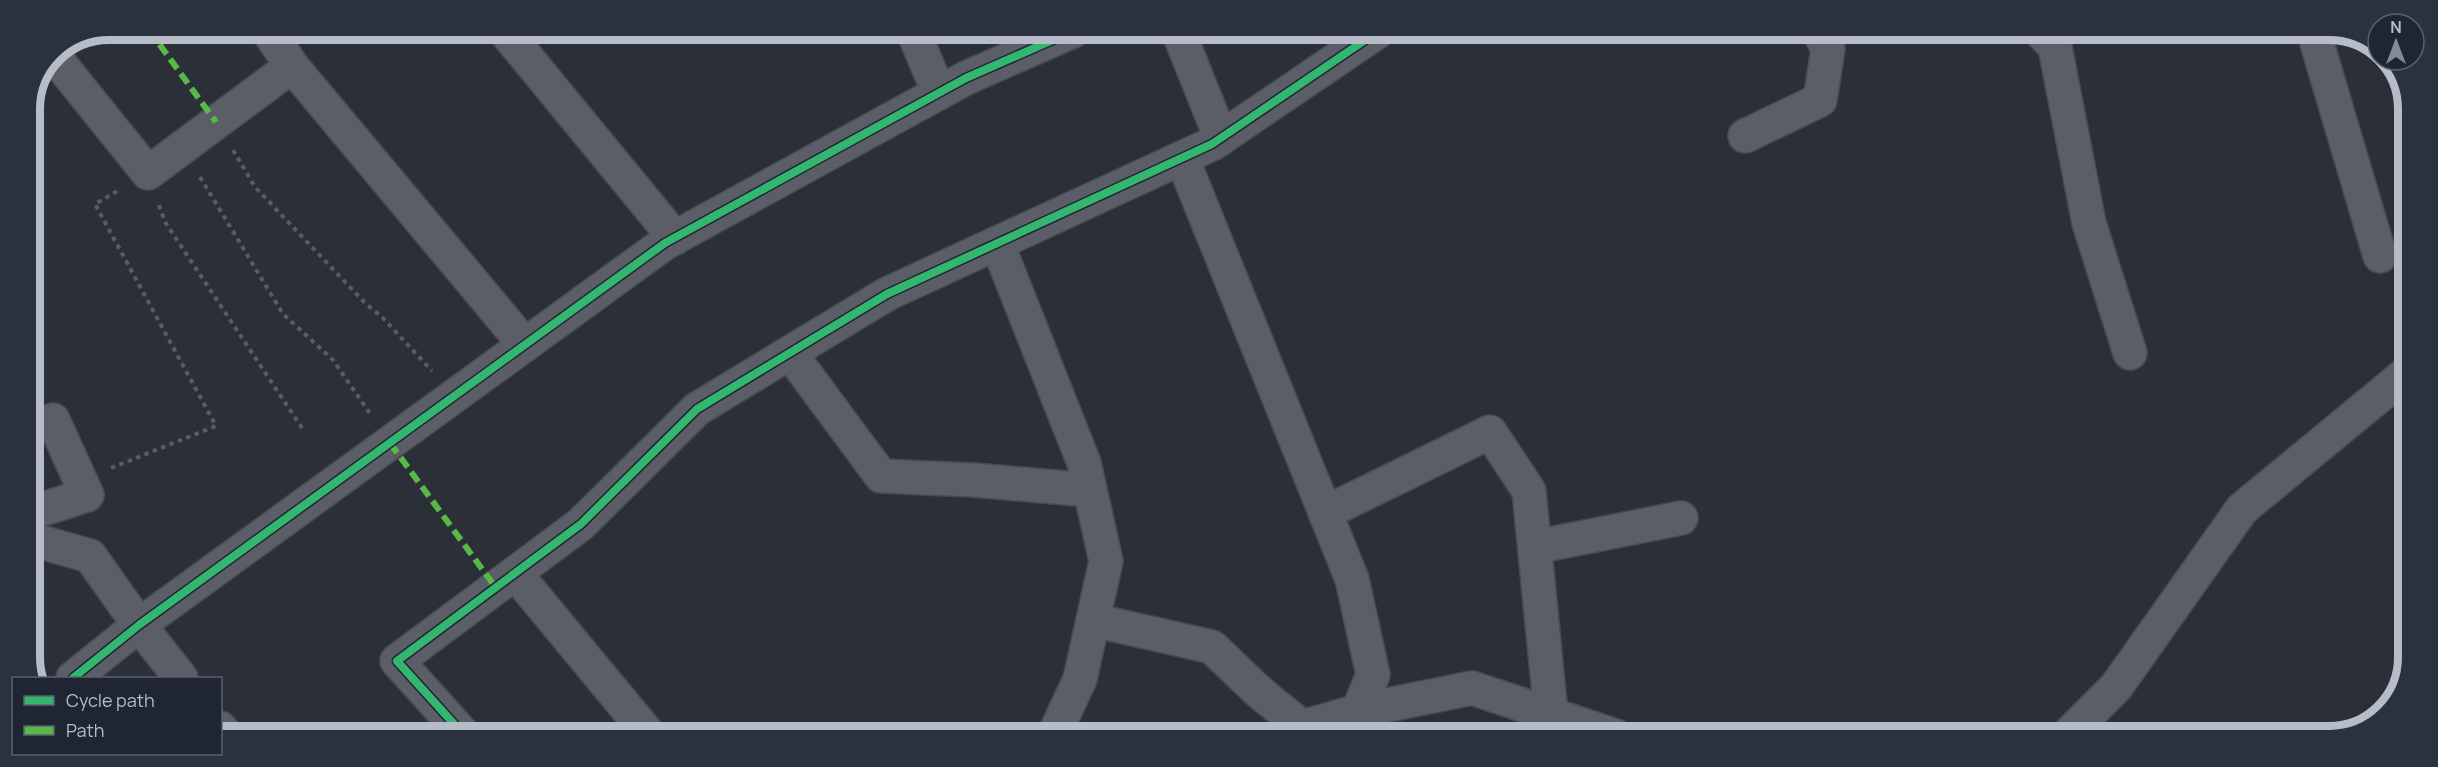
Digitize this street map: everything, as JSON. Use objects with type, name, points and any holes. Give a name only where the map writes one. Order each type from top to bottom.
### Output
[{"type":"street","points":[[274,40],[292,66],[525,345]]},
{"type":"street","points":[[512,40],[675,238]]},
{"type":"street","points":[[917,40],[939,93]]},
{"type":"street","points":[[74,677],[139,626],[675,238],[966,78],[1052,40]]},
{"type":"street","points":[[1182,40],[1221,138]]},
{"type":"street","points":[[456,726],[397,661],[580,524],[697,409],[887,294],[1221,138],[1365,40]]},
{"type":"street","points":[[1745,136],[1820,100],[1828,49],[1823,40]]},
{"type":"street","points":[[2048,40],[2055,47],[2089,223],[2130,353]]},
{"type":"street","points":[[2316,40],[2380,256]]},
{"type":"street","points":[[59,63],[148,173],[292,66]]},
{"type":"street","points":[[1182,158],[1352,579],[1373,675],[1358,711]]},
{"type":"street","points":[[997,243],[1084,463],[1106,561],[1080,679],[1058,726]]},
{"type":"street","points":[[790,353],[881,476],[973,480],[1090,490]]},
{"type":"street","points":[[2077,726],[2116,687],[2242,509],[2397,380]]},
{"type":"street","points":[[41,520],[87,495],[53,420]]},
{"type":"street","points":[[1325,513],[1490,432],[1529,491],[1551,714]]},
{"type":"street","points":[[1535,548],[1681,518]]},
{"type":"street","points":[[41,528],[90,556],[139,626],[180,677]]},
{"type":"street","points":[[515,573],[642,726]]},
{"type":"street","points":[[1093,620],[1212,647],[1296,726]]},
{"type":"street","points":[[1315,726],[1358,711],[1472,688],[1586,726]]},
{"type":"path","points":[[216,122],[255,187],[356,295],[383,318],[455,396]]},
{"type":"path","points":[[183,147],[220,213],[283,314],[333,360],[390,443]]},
{"type":"path","points":[[80,480],[216,426],[95,204],[148,173],[165,222],[304,431]]},
{"type":"marked path","points":[[156,40],[216,122]]},
{"type":"marked path","points":[[390,443],[496,588]]},
{"type":"cycle path","points":[[74,677],[139,625],[665,243],[966,78],[1053,40]]},
{"type":"cycle path","points":[[456,726],[397,661],[581,524],[697,409],[887,294],[1212,144],[1365,40]]}]
